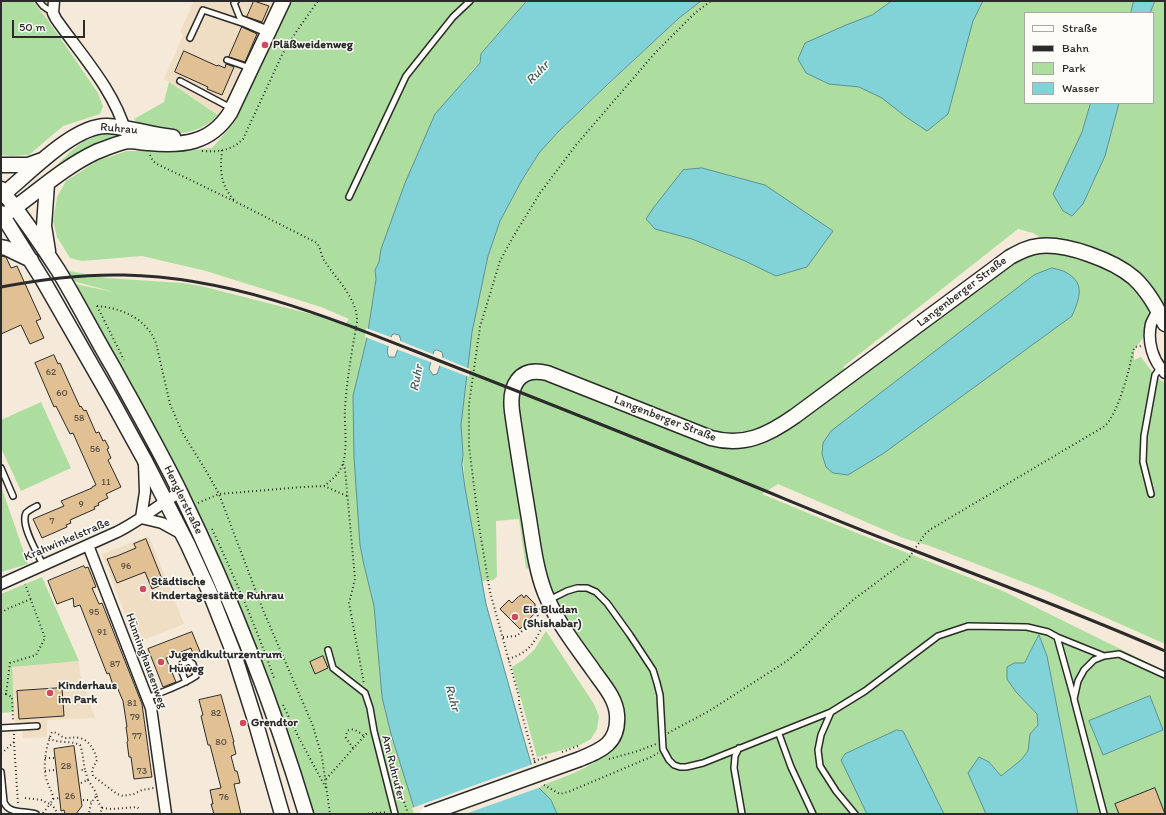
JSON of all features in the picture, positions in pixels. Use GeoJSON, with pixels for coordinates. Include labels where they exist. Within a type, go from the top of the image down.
{"type":"FeatureCollection","features":[{"type":"Feature","properties":{"kind":"main road","name":"Ruhrau"},"geometry":{"type":"LineString","coordinates":[[2,215],[47,184],[62,171],[95,153],[128,141],[178,145],[198,140],[217,128],[226,120],[283,1]]}},
{"type":"Feature","properties":{"kind":"main road","name":"Ruhrau"},"geometry":{"type":"LineString","coordinates":[[2,193],[70,140],[84,131],[96,127],[124,128],[168,136],[192,138],[204,137]]}},
{"type":"Feature","properties":{"kind":"main road","name":"Ruhrau"},"geometry":{"type":"LineString","coordinates":[[1,164],[28,165],[44,160]]}},
{"type":"Feature","properties":{"kind":"main road"},"geometry":{"type":"LineString","coordinates":[[47,184],[44,226],[48,256]]}},
{"type":"Feature","properties":{"kind":"main road","name":"Henglerstraße"},"geometry":{"type":"LineString","coordinates":[[2,193],[15,207],[48,256],[83,314],[180,492],[224,586],[246,639],[308,813]]}},
{"type":"Feature","properties":{"kind":"main road","name":"Henglerstraße"},"geometry":{"type":"LineString","coordinates":[[2,215],[31,260],[144,459],[210,593],[234,654],[282,814]]}},
{"type":"Feature","properties":{"kind":"main road","name":"Langenberger Straße"},"geometry":{"type":"LineString","coordinates":[[427,814],[580,755],[600,751],[609,743],[616,730],[617,712],[610,696],[550,605],[541,578],[534,547],[512,411],[511,399],[513,388],[518,380],[524,375],[534,372],[547,373],[711,438],[726,442],[737,442],[755,438],[784,424],[1000,263],[1018,252],[1038,246],[1055,246],[1078,252],[1110,263],[1121,269],[1145,290],[1165,324]]}},
{"type":"Feature","properties":{"kind":"main road"},"geometry":{"type":"LineString","coordinates":[[1,247],[31,260]]}},
{"type":"Feature","properties":{"kind":"street"},"geometry":{"type":"LineString","coordinates":[[54,1],[54,13],[56,19],[109,93],[128,141]]}},
{"type":"Feature","properties":{"kind":"street"},"geometry":{"type":"LineString","coordinates":[[1158,310],[1151,325],[1150,344],[1153,357],[1162,371]]}},
{"type":"Feature","properties":{"kind":"street"},"geometry":{"type":"LineString","coordinates":[[144,459],[145,492],[141,518],[162,523],[182,534]]}},
{"type":"Feature","properties":{"kind":"street","name":"Krahwinkelstraße"},"geometry":{"type":"LineString","coordinates":[[1,584],[117,532],[180,492]]}},
{"type":"Feature","properties":{"kind":"street","name":"Hünninghausenweg"},"geometry":{"type":"LineString","coordinates":[[88,545],[151,708],[166,814]]}},
{"type":"Feature","properties":{"kind":"lane"},"geometry":{"type":"LineString","coordinates":[[39,1],[42,6],[54,13]]}},
{"type":"Feature","properties":{"kind":"lane"},"geometry":{"type":"LineString","coordinates":[[236,1],[234,3],[240,18],[268,32]]}},
{"type":"Feature","properties":{"kind":"lane"},"geometry":{"type":"LineString","coordinates":[[349,197],[406,76],[453,17],[470,1]]}},
{"type":"Feature","properties":{"kind":"lane"},"geometry":{"type":"LineString","coordinates":[[190,38],[203,10],[268,32]]}},
{"type":"Feature","properties":{"kind":"lane"},"geometry":{"type":"LineString","coordinates":[[227,60],[251,68]]}},
{"type":"Feature","properties":{"kind":"lane"},"geometry":{"type":"LineString","coordinates":[[180,81],[232,108]]}},
{"type":"Feature","properties":{"kind":"lane"},"geometry":{"type":"LineString","coordinates":[[1152,494],[1143,462],[1144,436],[1155,375],[1162,371]]}},
{"type":"Feature","properties":{"kind":"lane"},"geometry":{"type":"LineString","coordinates":[[1,468],[13,496]]}},
{"type":"Feature","properties":{"kind":"lane"},"geometry":{"type":"LineString","coordinates":[[37,506],[30,509],[26,514],[25,521],[27,531],[43,565]]}},
{"type":"Feature","properties":{"kind":"lane"},"geometry":{"type":"LineString","coordinates":[[550,605],[567,590],[577,588],[587,588],[596,592],[607,603],[634,640],[653,670],[660,695],[663,750],[674,765],[680,767],[703,763],[831,712],[938,636],[968,626],[1027,627],[1048,632],[1104,656]]}},
{"type":"Feature","properties":{"kind":"lane"},"geometry":{"type":"LineString","coordinates":[[1057,637],[1104,814]]}},
{"type":"Feature","properties":{"kind":"lane"},"geometry":{"type":"LineString","coordinates":[[328,650],[332,668],[365,693]]}},
{"type":"Feature","properties":{"kind":"lane"},"geometry":{"type":"LineString","coordinates":[[1074,699],[1078,681],[1084,670],[1094,660],[1104,656],[1119,654],[1165,675]]}},
{"type":"Feature","properties":{"kind":"lane"},"geometry":{"type":"LineString","coordinates":[[147,698],[186,682]]}},
{"type":"Feature","properties":{"kind":"lane","name":"Am Ruhrufer"},"geometry":{"type":"LineString","coordinates":[[365,693],[370,708],[373,729],[395,813]]}},
{"type":"Feature","properties":{"kind":"lane"},"geometry":{"type":"LineString","coordinates":[[831,712],[821,735],[818,750],[820,766],[836,791],[855,814]]}},
{"type":"Feature","properties":{"kind":"lane"},"geometry":{"type":"LineString","coordinates":[[1,728],[36,726]]}},
{"type":"Feature","properties":{"kind":"lane"},"geometry":{"type":"LineString","coordinates":[[779,734],[813,814]]}},
{"type":"Feature","properties":{"kind":"lane"},"geometry":{"type":"LineString","coordinates":[[739,748],[735,756],[734,768],[742,814]]}},
{"type":"Feature","properties":{"kind":"lane"},"geometry":{"type":"LineString","coordinates":[[1,772],[4,802],[6,807],[9,810],[36,814]]}},
{"type":"Feature","properties":{"kind":"path"},"geometry":{"type":"LineString","coordinates":[[234,201],[225,189],[223,182],[221,162],[222,150],[234,147],[243,139],[282,55],[318,1]]}},
{"type":"Feature","properties":{"kind":"path"},"geometry":{"type":"LineString","coordinates":[[535,763],[518,703],[519,697],[490,592],[479,526],[469,446],[469,404],[480,327],[500,261],[540,193],[576,145],[655,53],[695,13],[711,1]]}},
{"type":"Feature","properties":{"kind":"path"},"geometry":{"type":"LineString","coordinates":[[149,150],[153,160],[157,164],[317,243],[320,247],[323,259],[355,308],[357,322],[347,389],[345,454],[343,464],[335,476],[324,486]]}},
{"type":"Feature","properties":{"kind":"path"},"geometry":{"type":"LineString","coordinates":[[125,362],[112,333],[97,306],[124,312],[148,327],[153,335],[170,404],[182,432],[219,494],[263,610],[312,726],[322,757],[330,814]]}},
{"type":"Feature","properties":{"kind":"path"},"geometry":{"type":"LineString","coordinates":[[604,760],[656,744],[662,737],[709,711],[787,661],[803,648],[853,600],[908,559],[925,534],[1105,426],[1112,415],[1124,384],[1135,347],[1150,344]]}},
{"type":"Feature","properties":{"kind":"path"},"geometry":{"type":"LineString","coordinates":[[343,464],[345,469],[355,579],[349,603],[365,693]]}},
{"type":"Feature","properties":{"kind":"path"},"geometry":{"type":"LineString","coordinates":[[219,494],[226,495],[283,488],[324,486],[347,496]]}},
{"type":"Feature","properties":{"kind":"path"},"geometry":{"type":"LineString","coordinates":[[1,694],[6,694],[10,663],[36,655],[45,638],[22,574]]}},
{"type":"Feature","properties":{"kind":"path"},"geometry":{"type":"LineString","coordinates":[[1,613],[31,599]]}},
{"type":"Feature","properties":{"kind":"path"},"geometry":{"type":"LineString","coordinates":[[508,659],[526,652],[533,645],[550,605]]}},
{"type":"Feature","properties":{"kind":"path"},"geometry":{"type":"LineString","coordinates":[[503,638],[517,636],[531,622],[534,622]]}},
{"type":"Feature","properties":{"kind":"path"},"geometry":{"type":"LineString","coordinates":[[283,705],[310,760],[327,790]]}},
{"type":"Feature","properties":{"kind":"path"},"geometry":{"type":"LineString","coordinates":[[326,779],[364,736],[373,729],[384,736],[408,813],[381,812],[364,814]]}},
{"type":"Feature","properties":{"kind":"path"},"geometry":{"type":"LineString","coordinates":[[353,748],[346,738],[347,732],[349,730],[356,730],[364,736]]}},
{"type":"Feature","properties":{"kind":"path"},"geometry":{"type":"LineString","coordinates":[[42,814],[53,799],[53,792],[47,781],[44,761],[49,738],[52,732],[57,732],[64,738],[80,738],[86,742],[93,749],[97,760],[92,770],[92,776],[117,794],[123,796],[134,794],[142,790],[162,787]]}},
{"type":"Feature","properties":{"kind":"path"},"geometry":{"type":"LineString","coordinates":[[49,738],[54,741],[80,744],[88,780],[95,791],[98,802],[102,808],[137,807],[139,809]]}},
{"type":"Feature","properties":{"kind":"path"},"geometry":{"type":"LineString","coordinates":[[14,742],[18,811]]}},
{"type":"Feature","properties":{"kind":"path"},"geometry":{"type":"LineString","coordinates":[[566,750],[580,755]]}},
{"type":"Feature","properties":{"kind":"path"},"geometry":{"type":"LineString","coordinates":[[544,785],[560,794],[568,792],[651,758],[663,750]]}},
{"type":"Feature","properties":{"kind":"path"},"geometry":{"type":"LineString","coordinates":[[45,758],[54,758]]}},
{"type":"Feature","properties":{"kind":"path"},"geometry":{"type":"LineString","coordinates":[[45,772],[55,770]]}},
{"type":"Feature","properties":{"kind":"path"},"geometry":{"type":"LineString","coordinates":[[79,770],[85,770]]}},
{"type":"Feature","properties":{"kind":"path"},"geometry":{"type":"LineString","coordinates":[[81,782],[88,780]]}},
{"type":"Feature","properties":{"kind":"path"},"geometry":{"type":"LineString","coordinates":[[89,814],[91,802],[97,796]]}},
{"type":"Feature","properties":{"kind":"path"},"geometry":{"type":"LineString","coordinates":[[25,798],[41,800],[50,804],[58,814]]}},
{"type":"Feature","properties":{"kind":"path"},"geometry":{"type":"LineString","coordinates":[[53,799],[59,798]]}},
{"type":"Feature","properties":{"kind":"path"},"geometry":{"type":"LineString","coordinates":[[83,800],[88,800],[91,802]]}},
{"type":"Feature","properties":{"kind":"path"},"geometry":{"type":"LineString","coordinates":[[100,814],[102,808]]}},
{"type":"Feature","properties":{"kind":"shaded area"},"geometry":{"type":"Polygon","coordinates":[[[33,1],[53,1],[49,24],[33,1]]]}},
{"type":"Feature","properties":{"kind":"shaded area"},"geometry":{"type":"Polygon","coordinates":[[[194,1],[292,1],[274,34],[233,124],[164,79],[183,35],[180,32],[194,1]]]}},
{"type":"Feature","properties":{"kind":"shaded area","name":"Städtische Kindertagesstätte Ruhrau"},"geometry":{"type":"Polygon","coordinates":[[[149,536],[184,624],[136,643],[102,554],[149,536]]]}},
{"type":"Feature","properties":{"kind":"shaded area","name":"Kinderhaus im Park"},"geometry":{"type":"Polygon","coordinates":[[[79,661],[80,675],[95,718],[47,720],[47,737],[23,738],[22,724],[15,724],[11,667],[79,661]]]}},
{"type":"Feature","properties":{"kind":"green space"},"geometry":{"type":"Polygon","coordinates":[[[1,1],[33,1],[98,93],[103,106],[100,114],[63,126],[29,155],[1,155],[1,1]]]}},
{"type":"Feature","properties":{"kind":"green space"},"geometry":{"type":"Polygon","coordinates":[[[292,1],[527,1],[481,54],[480,62],[464,80],[420,148],[381,249],[379,262],[375,270],[376,279],[367,338],[353,396],[364,565],[374,606],[382,697],[391,734],[416,813],[414,814],[318,814],[306,809],[245,639],[70,283],[114,292],[69,280],[64,270],[107,278],[182,283],[201,286],[346,323],[349,319],[321,307],[206,271],[142,256],[82,261],[70,258],[57,237],[53,221],[57,197],[66,181],[97,161],[127,151],[181,151],[212,148],[233,124],[274,34],[292,1]]]}},
{"type":"Feature","properties":{"kind":"green space"},"geometry":{"type":"Polygon","coordinates":[[[701,1],[1135,1],[1131,12],[1024,12],[1024,104],[1091,104],[1082,132],[1083,204],[1105,156],[1119,104],[1154,104],[1154,12],[1150,12],[1155,1],[1165,1],[1165,319],[1135,276],[1047,242],[1033,233],[1018,229],[843,367],[854,380],[1004,263],[1038,250],[1078,255],[1104,265],[1139,291],[1149,308],[1146,334],[1134,350],[1134,360],[1141,357],[1156,377],[1165,383],[1165,644],[1046,591],[930,546],[903,538],[778,484],[762,494],[1003,591],[1165,671],[1165,814],[1078,814],[1047,656],[1039,635],[1024,663],[1014,663],[1028,704],[1037,714],[1038,725],[1030,734],[1028,751],[1021,760],[1001,776],[989,762],[980,799],[986,814],[557,814],[551,800],[538,787],[583,769],[605,755],[613,748],[619,739],[624,721],[558,612],[542,569],[518,483],[530,569],[526,568],[519,519],[496,521],[497,576],[494,580],[482,581],[465,488],[461,425],[472,332],[488,256],[500,221],[522,180],[539,153],[558,132],[679,18],[701,1]]]}},
{"type":"Feature","properties":{"kind":"green space"},"geometry":{"type":"Polygon","coordinates":[[[169,82],[218,115],[209,123],[193,131],[182,133],[166,131],[137,123],[134,119],[164,102],[169,82]]]}},
{"type":"Feature","properties":{"kind":"green space"},"geometry":{"type":"Polygon","coordinates":[[[104,133],[116,133],[117,136],[43,179],[72,150],[84,141],[104,133]]]}},
{"type":"Feature","properties":{"kind":"green space"},"geometry":{"type":"Polygon","coordinates":[[[41,402],[71,468],[21,491],[1,448],[1,420],[41,402]]]}},
{"type":"Feature","properties":{"kind":"green space"},"geometry":{"type":"Polygon","coordinates":[[[1,486],[28,564],[1,572],[1,486]]]}},
{"type":"Feature","properties":{"kind":"green space"},"geometry":{"type":"Polygon","coordinates":[[[42,577],[79,661],[12,667],[14,712],[1,713],[1,594],[42,577]]]}},
{"type":"Feature","properties":{"kind":"green space"},"geometry":{"type":"Polygon","coordinates":[[[546,631],[594,704],[599,716],[597,729],[591,739],[580,745],[537,757],[512,667],[534,650],[546,631]]]}},
{"type":"Feature","properties":{"kind":"water","name":"Ruhr"},"geometry":{"type":"Polygon","coordinates":[[[527,1],[701,1],[679,18],[607,85],[558,132],[539,153],[522,180],[500,221],[488,256],[472,332],[461,425],[463,454],[462,465],[465,488],[486,604],[521,729],[538,787],[551,800],[557,814],[416,814],[391,734],[382,697],[374,606],[360,545],[354,457],[353,396],[367,338],[376,279],[375,270],[405,183],[435,114],[480,63],[481,54],[527,1]],[[392,335],[388,346],[389,357],[395,357],[401,340],[399,335],[392,335]],[[437,350],[434,351],[429,369],[433,375],[437,374],[443,357],[442,352],[437,350]]]}},
{"type":"Feature","properties":{"kind":"water"},"geometry":{"type":"Polygon","coordinates":[[[892,1],[983,1],[973,21],[948,114],[927,131],[882,98],[859,87],[829,84],[806,73],[798,59],[805,43],[872,15],[892,1]]]}},
{"type":"Feature","properties":{"kind":"water"},"geometry":{"type":"Polygon","coordinates":[[[1134,1],[1155,1],[1150,12],[1131,12],[1134,1]]]}},
{"type":"Feature","properties":{"kind":"water"},"geometry":{"type":"Polygon","coordinates":[[[1091,104],[1119,104],[1105,156],[1083,204],[1072,216],[1063,211],[1053,194],[1082,132],[1091,104]]]}},
{"type":"Feature","properties":{"kind":"water"},"geometry":{"type":"Polygon","coordinates":[[[702,168],[765,185],[833,231],[807,267],[776,276],[745,261],[692,239],[655,229],[646,219],[654,207],[683,170],[702,168]]]}},
{"type":"Feature","properties":{"kind":"water"},"geometry":{"type":"Polygon","coordinates":[[[1052,268],[1065,272],[1073,277],[1077,282],[1079,287],[1079,298],[1072,316],[884,453],[848,475],[833,473],[826,467],[822,454],[823,443],[831,431],[1034,275],[1052,268]]]}},
{"type":"Feature","properties":{"kind":"water"},"geometry":{"type":"Polygon","coordinates":[[[1039,635],[1047,656],[1078,814],[986,814],[968,773],[979,757],[989,762],[1001,776],[1021,760],[1028,751],[1030,734],[1038,725],[1037,714],[1016,692],[1007,679],[1007,667],[1014,663],[1024,663],[1039,635]]]}},
{"type":"Feature","properties":{"kind":"water"},"geometry":{"type":"Polygon","coordinates":[[[1150,696],[1163,730],[1103,755],[1089,721],[1150,696]]]}},
{"type":"Feature","properties":{"kind":"water"},"geometry":{"type":"Polygon","coordinates":[[[897,730],[903,731],[944,814],[867,814],[841,760],[845,754],[897,730]]]}},
{"type":"Feature","properties":{"kind":"pier"},"geometry":{"type":"Polygon","coordinates":[[[366,328],[393,338],[391,347],[365,337],[366,328]]]}},
{"type":"Feature","properties":{"kind":"pier"},"geometry":{"type":"Polygon","coordinates":[[[398,340],[435,355],[433,363],[396,349],[398,340]]]}},
{"type":"Feature","properties":{"kind":"pier"},"geometry":{"type":"Polygon","coordinates":[[[441,357],[470,369],[469,377],[438,365],[441,357]]]}},
{"type":"Feature","properties":{"kind":"pier"},"geometry":{"type":"Polygon","coordinates":[[[533,764],[541,787],[465,814],[414,814],[412,808],[533,764]]]}},
{"type":"Feature","properties":{"kind":"building"},"geometry":{"type":"Polygon","coordinates":[[[254,1],[269,6],[262,22],[247,17],[254,1]]]}},
{"type":"Feature","properties":{"kind":"building"},"geometry":{"type":"Polygon","coordinates":[[[242,27],[257,34],[245,62],[229,57],[242,27]]]}},
{"type":"Feature","properties":{"kind":"building"},"geometry":{"type":"Polygon","coordinates":[[[184,51],[217,66],[218,65],[225,68],[226,64],[234,67],[222,95],[207,89],[208,87],[175,72],[184,51]]]}},
{"type":"Feature","properties":{"kind":"building"},"geometry":{"type":"Polygon","coordinates":[[[1,256],[6,257],[11,268],[17,266],[41,319],[36,321],[44,338],[30,344],[21,325],[1,334],[1,256]]]}},
{"type":"Feature","properties":{"kind":"building"},"geometry":{"type":"Polygon","coordinates":[[[54,355],[58,364],[60,363],[80,407],[81,406],[84,411],[86,410],[96,433],[99,432],[103,441],[105,440],[109,448],[107,449],[111,458],[108,460],[121,487],[106,494],[108,498],[98,503],[99,505],[94,507],[95,509],[70,520],[71,523],[66,525],[67,527],[42,538],[33,519],[64,506],[61,501],[96,485],[73,433],[70,434],[56,406],[54,407],[35,363],[54,355]]]}},
{"type":"Feature","properties":{"kind":"building"},"geometry":{"type":"Polygon","coordinates":[[[146,539],[164,584],[152,589],[145,572],[117,583],[107,559],[136,548],[134,544],[146,539]]]}},
{"type":"Feature","properties":{"kind":"building"},"geometry":{"type":"Polygon","coordinates":[[[84,566],[85,568],[88,567],[96,587],[92,588],[99,604],[102,603],[142,704],[152,777],[134,779],[131,757],[129,757],[127,727],[123,701],[117,687],[114,688],[109,673],[107,674],[80,605],[74,607],[73,598],[57,604],[48,581],[84,566]]]}},
{"type":"Feature","properties":{"kind":"building"},"geometry":{"type":"Polygon","coordinates":[[[522,595],[524,598],[526,595],[535,604],[535,613],[520,629],[500,609],[509,600],[512,603],[522,595]]]}},
{"type":"Feature","properties":{"kind":"building"},"geometry":{"type":"Polygon","coordinates":[[[192,632],[201,654],[194,657],[191,648],[166,658],[176,682],[163,687],[148,649],[192,632]]]}},
{"type":"Feature","properties":{"kind":"building"},"geometry":{"type":"Polygon","coordinates":[[[323,656],[328,668],[315,674],[310,662],[323,656]]]}},
{"type":"Feature","properties":{"kind":"building"},"geometry":{"type":"Polygon","coordinates":[[[62,688],[64,716],[19,719],[17,691],[62,688]]]}},
{"type":"Feature","properties":{"kind":"building"},"geometry":{"type":"Polygon","coordinates":[[[221,695],[234,742],[236,754],[231,756],[240,783],[234,784],[241,814],[214,814],[211,804],[213,804],[210,790],[221,788],[210,745],[208,745],[199,700],[221,695]]]}},
{"type":"Feature","properties":{"kind":"building"},"geometry":{"type":"Polygon","coordinates":[[[74,746],[82,806],[76,814],[65,814],[64,810],[61,811],[54,749],[74,746]]]}},
{"type":"Feature","properties":{"kind":"building"},"geometry":{"type":"Polygon","coordinates":[[[1155,788],[1165,814],[1119,814],[1115,804],[1155,788]]]}},
{"type":"Feature","properties":{"kind":"railway"},"geometry":{"type":"LineString","coordinates":[[1,287],[47,279],[93,275],[124,275],[168,278],[212,285],[255,295],[297,308],[339,322],[535,398],[1165,651]]}},
{"type":"Feature","properties":{"kind":"place","name":"Pläßweidenweg"},"geometry":{"type":"Point","coordinates":[265,45]}},
{"type":"Feature","properties":{"kind":"place","name":"Städtische Kindertagesstätte Ruhrau"},"geometry":{"type":"Point","coordinates":[143,589]}},
{"type":"Feature","properties":{"kind":"place","name":"Eis Bludan (Shishabar)"},"geometry":{"type":"Point","coordinates":[515,617]}},
{"type":"Feature","properties":{"kind":"place","name":"Jugendkulturzentrum Hüweg"},"geometry":{"type":"Point","coordinates":[161,662]}},
{"type":"Feature","properties":{"kind":"place","name":"Kinderhaus im Park"},"geometry":{"type":"Point","coordinates":[50,693]}},
{"type":"Feature","properties":{"kind":"place","name":"Grendtor"},"geometry":{"type":"Point","coordinates":[243,723]}}]}
